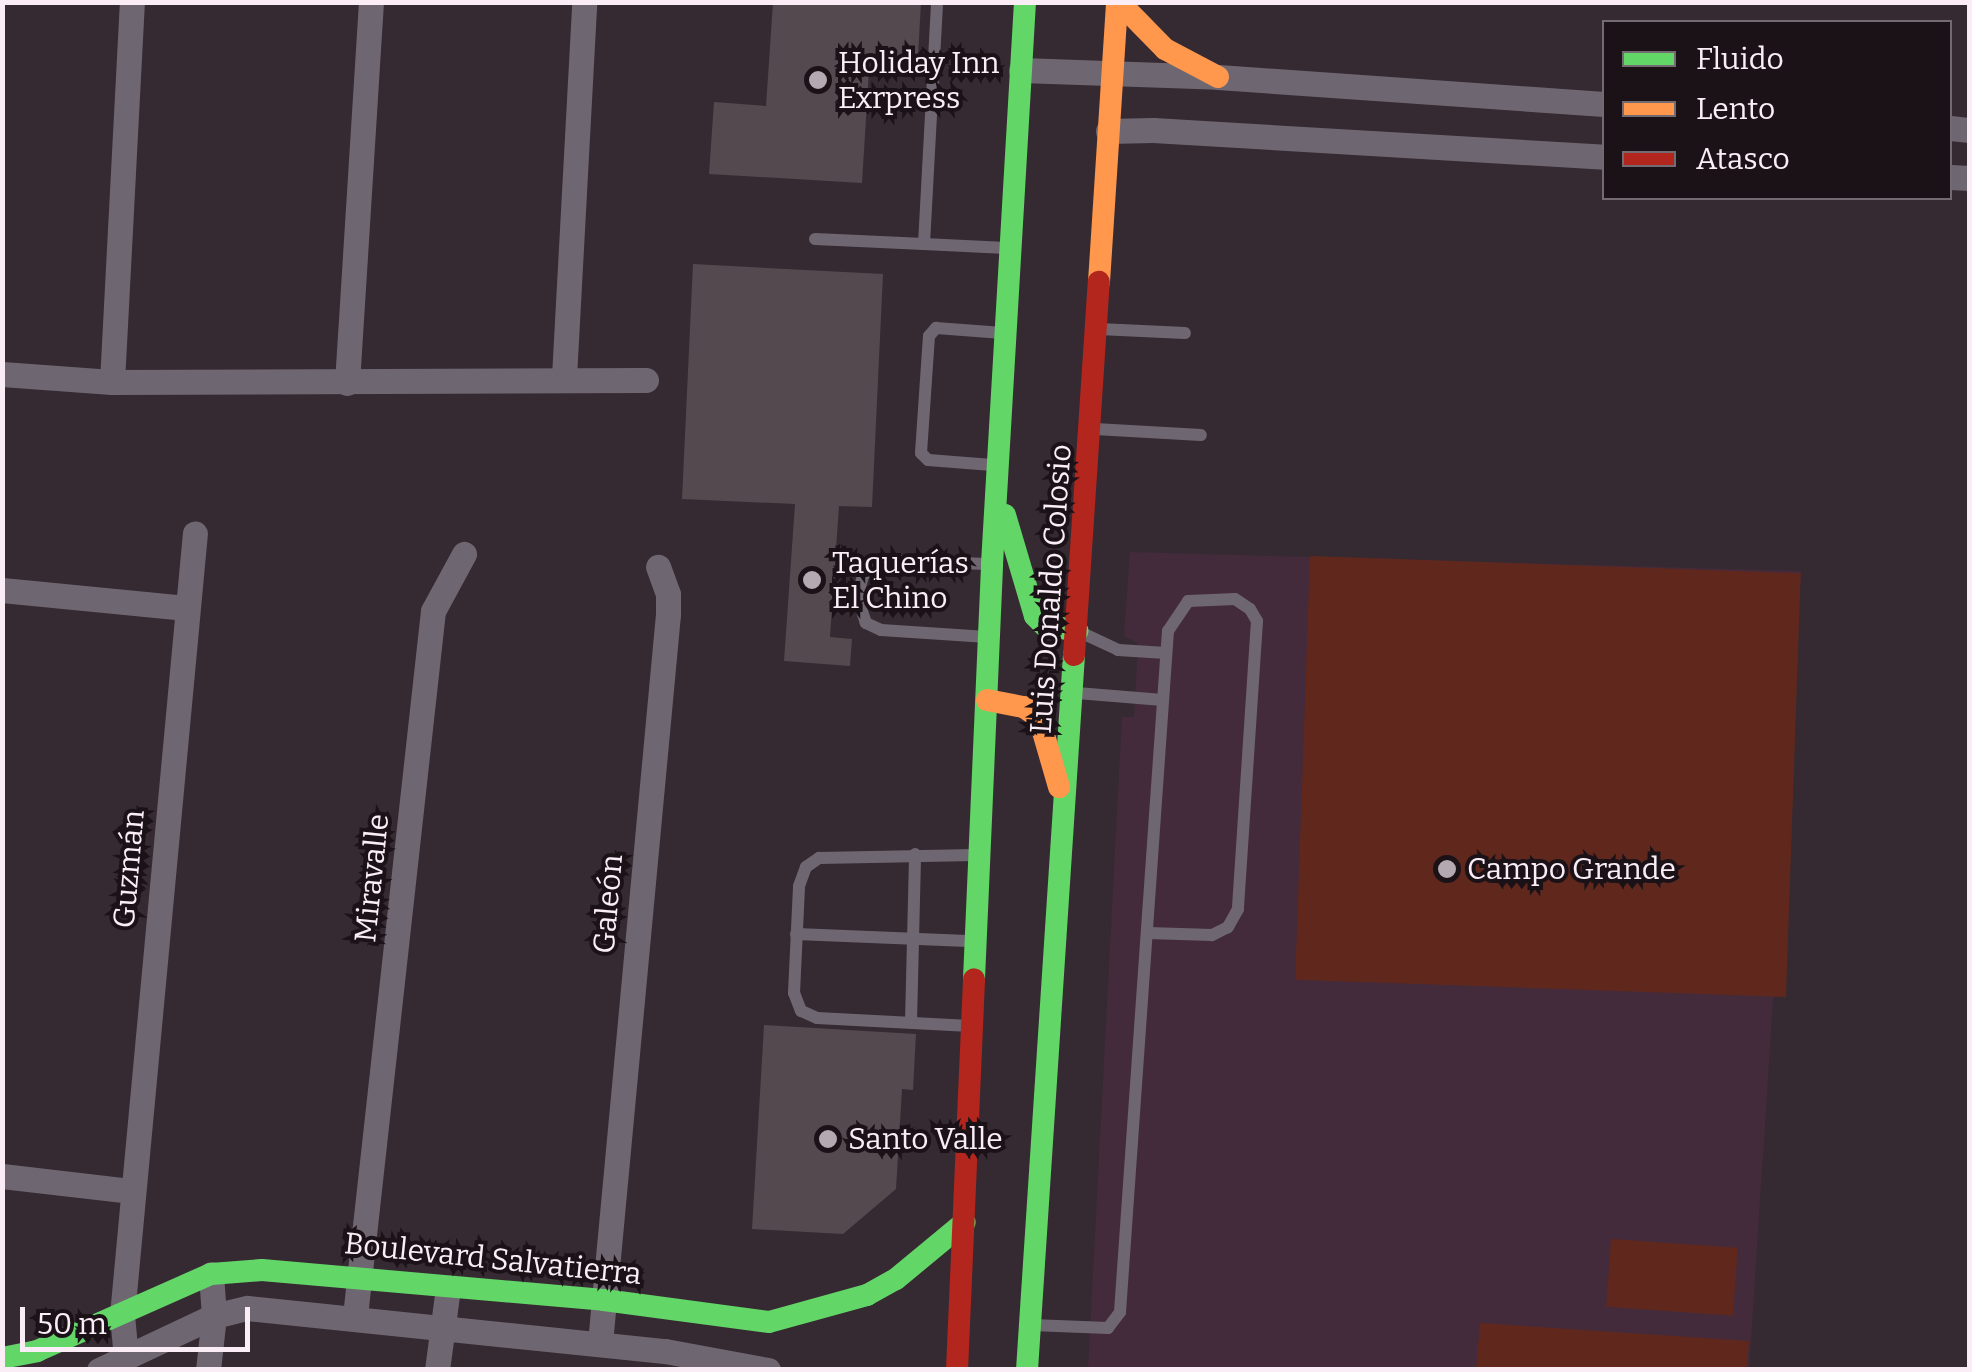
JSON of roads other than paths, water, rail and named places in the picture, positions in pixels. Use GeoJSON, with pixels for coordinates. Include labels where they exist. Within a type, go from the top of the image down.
{"type":"FeatureCollection","features":[{"type":"Feature","properties":{"kind":"main road","name":"Luis Donaldo Colosio"},"geometry":{"type":"LineString","coordinates":[[957,1370],[992,564],[1025,2]]}},
{"type":"Feature","properties":{"kind":"main road","name":"Luis Donaldo Colosio"},"geometry":{"type":"LineString","coordinates":[[1027,1370],[1118,2]]}},
{"type":"Feature","properties":{"kind":"main road"},"geometry":{"type":"LineString","coordinates":[[1118,2],[1164,49],[1218,77]]}},
{"type":"Feature","properties":{"kind":"main road"},"geometry":{"type":"LineString","coordinates":[[996,506],[1010,527],[1035,616],[1044,625],[1077,631]]}},
{"type":"Feature","properties":{"kind":"main road"},"geometry":{"type":"LineString","coordinates":[[987,700],[1024,707],[1038,718],[1066,813]]}},
{"type":"Feature","properties":{"kind":"main road","name":"Boulevard Salvatierra"},"geometry":{"type":"LineString","coordinates":[[2,1358],[37,1352],[212,1274],[262,1270],[604,1300],[769,1322],[867,1295],[896,1279],[965,1222]]}},
{"type":"Feature","properties":{"kind":"street"},"geometry":{"type":"LineString","coordinates":[[112,382],[132,2]]}},
{"type":"Feature","properties":{"kind":"street"},"geometry":{"type":"LineString","coordinates":[[346,383],[371,2]]}},
{"type":"Feature","properties":{"kind":"street"},"geometry":{"type":"LineString","coordinates":[[564,377],[584,2]]}},
{"type":"Feature","properties":{"kind":"street"},"geometry":{"type":"LineString","coordinates":[[1021,70],[1218,77],[1602,104]]}},
{"type":"Feature","properties":{"kind":"street"},"geometry":{"type":"LineString","coordinates":[[1108,131],[1153,130],[1602,158]]}},
{"type":"Feature","properties":{"kind":"street"},"geometry":{"type":"LineString","coordinates":[[2,374],[112,382],[346,383],[564,377],[646,380]]}},
{"type":"Feature","properties":{"kind":"street","name":"Guzmán"},"geometry":{"type":"LineString","coordinates":[[126,1358],[122,1315],[132,1190],[196,533]]}},
{"type":"Feature","properties":{"kind":"street","name":"Miravalle"},"geometry":{"type":"LineString","coordinates":[[355,1316],[370,1215],[434,611],[464,554]]}},
{"type":"Feature","properties":{"kind":"street","name":"Galeón"},"geometry":{"type":"LineString","coordinates":[[600,1343],[668,614],[668,594],[658,568]]}},
{"type":"Feature","properties":{"kind":"street"},"geometry":{"type":"LineString","coordinates":[[2,590],[186,608]]}},
{"type":"Feature","properties":{"kind":"street"},"geometry":{"type":"LineString","coordinates":[[2,1176],[132,1190]]}},
{"type":"Feature","properties":{"kind":"street"},"geometry":{"type":"LineString","coordinates":[[208,1370],[214,1316],[212,1274]]}},
{"type":"Feature","properties":{"kind":"street"},"geometry":{"type":"LineString","coordinates":[[438,1370],[448,1288]]}},
{"type":"Feature","properties":{"kind":"street"},"geometry":{"type":"LineString","coordinates":[[99,1370],[214,1316],[247,1308],[600,1343],[664,1360],[767,1368],[769,1322]]}},
{"type":"Feature","properties":{"kind":"street"},"geometry":{"type":"LineString","coordinates":[[664,1360],[669,1311]]}},
{"type":"Feature","properties":{"kind":"lane"},"geometry":{"type":"LineString","coordinates":[[924,244],[937,2]]}},
{"type":"Feature","properties":{"kind":"lane"},"geometry":{"type":"LineString","coordinates":[[815,238],[1011,248]]}},
{"type":"Feature","properties":{"kind":"lane"},"geometry":{"type":"LineString","coordinates":[[998,466],[928,460],[921,453],[928,336],[936,328],[1006,334]]}},
{"type":"Feature","properties":{"kind":"lane"},"geometry":{"type":"LineString","coordinates":[[1097,329],[1185,334]]}},
{"type":"Feature","properties":{"kind":"lane"},"geometry":{"type":"LineString","coordinates":[[1092,429],[1201,435]]}},
{"type":"Feature","properties":{"kind":"lane"},"geometry":{"type":"LineString","coordinates":[[990,637],[882,630],[866,623],[857,597],[862,576],[871,566],[888,561],[992,564]]}},
{"type":"Feature","properties":{"kind":"lane"},"geometry":{"type":"LineString","coordinates":[[1030,1324],[1108,1328],[1120,1312],[1168,630],[1188,601],[1235,599],[1250,608],[1257,621],[1238,909],[1228,927],[1212,935],[1148,932]]}},
{"type":"Feature","properties":{"kind":"lane"},"geometry":{"type":"LineString","coordinates":[[1077,631],[1118,650],[1166,653]]}},
{"type":"Feature","properties":{"kind":"lane"},"geometry":{"type":"LineString","coordinates":[[1074,693],[1162,700]]}},
{"type":"Feature","properties":{"kind":"lane"},"geometry":{"type":"LineString","coordinates":[[911,1022],[916,854]]}},
{"type":"Feature","properties":{"kind":"lane"},"geometry":{"type":"LineString","coordinates":[[972,1026],[816,1018],[801,1011],[794,993],[796,934],[799,886],[806,868],[818,858],[978,856]]}},
{"type":"Feature","properties":{"kind":"lane"},"geometry":{"type":"LineString","coordinates":[[796,934],[975,941]]}},
{"type":"Feature","properties":{"kind":"place","name":"Holiday Inn Exrpress"},"geometry":{"type":"Point","coordinates":[818,80]}},
{"type":"Feature","properties":{"kind":"place","name":"Taquerías El Chino"},"geometry":{"type":"Point","coordinates":[812,580]}},
{"type":"Feature","properties":{"kind":"place","name":"Campo Grande"},"geometry":{"type":"Point","coordinates":[1447,869]}},
{"type":"Feature","properties":{"kind":"place","name":"Santo Valle"},"geometry":{"type":"Point","coordinates":[828,1139]}}]}
